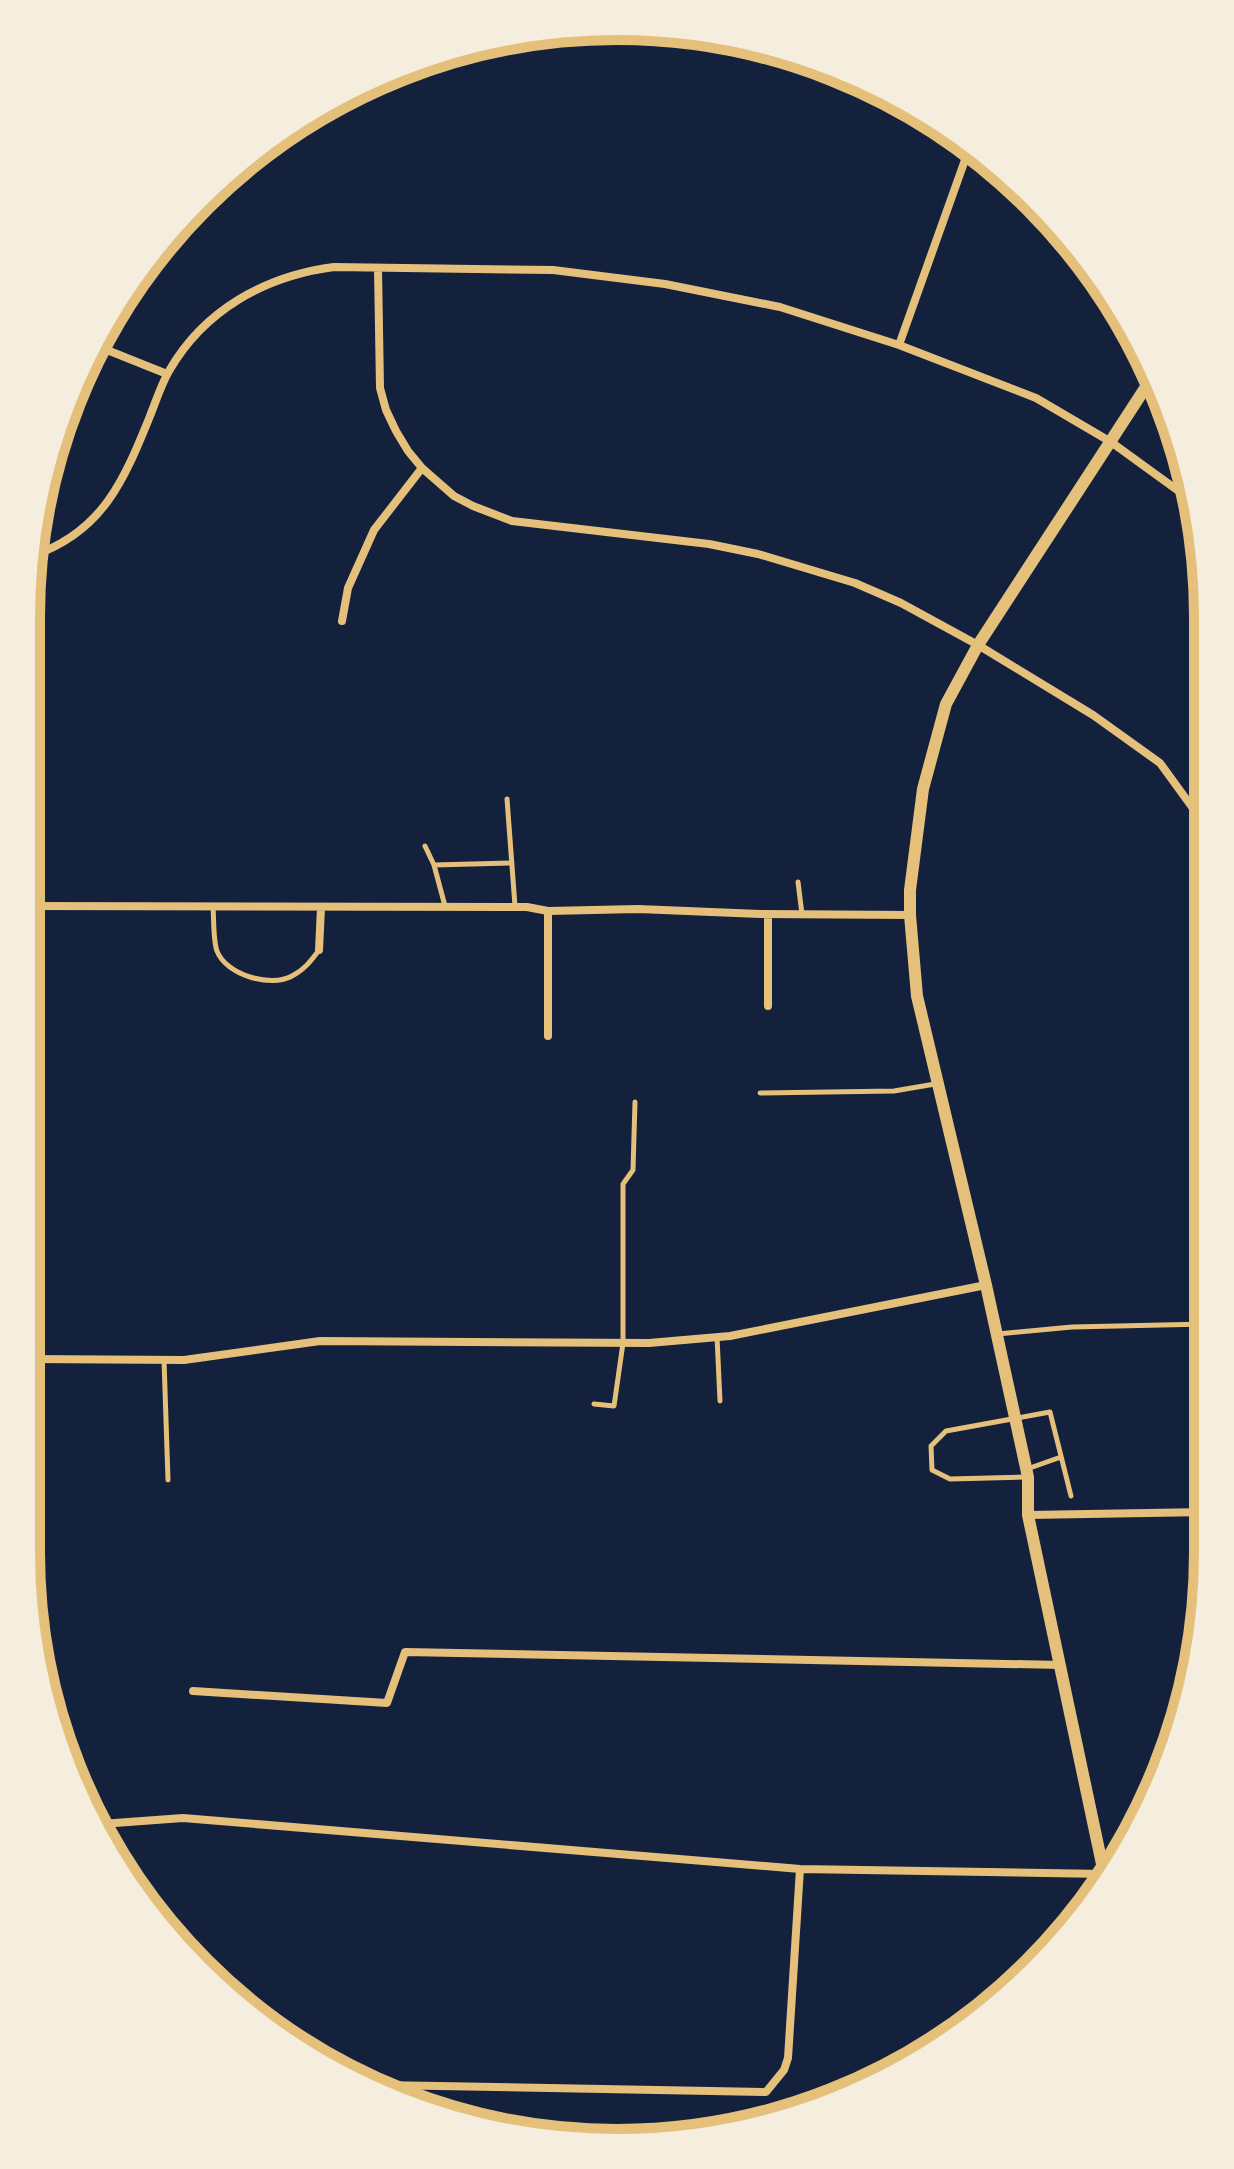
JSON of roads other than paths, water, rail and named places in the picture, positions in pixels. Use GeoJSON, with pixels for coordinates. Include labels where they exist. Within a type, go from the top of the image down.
{"type":"FeatureCollection","features":[{"type":"Feature","properties":{"kind":"street"},"geometry":{"type":"LineString","coordinates":[[899,345],[966,157]]}},
{"type":"Feature","properties":{"kind":"street"},"geometry":{"type":"LineString","coordinates":[[44,551],[74,535],[94,518],[111,497],[129,467],[167,374],[194,336],[230,304],[270,282],[334,267],[553,270],[665,284],[780,307],[899,345],[1036,398],[1111,442],[1180,492]]}},
{"type":"Feature","properties":{"kind":"street"},"geometry":{"type":"LineString","coordinates":[[378,269],[380,388],[386,410],[396,431],[422,468],[454,496],[492,515],[512,521],[709,544],[758,554],[855,583],[901,603],[978,645],[1093,715],[1160,763],[1194,809]]}},
{"type":"Feature","properties":{"kind":"street"},"geometry":{"type":"LineString","coordinates":[[106,350],[167,374]]}},
{"type":"Feature","properties":{"kind":"street"},"geometry":{"type":"LineString","coordinates":[[1102,1864],[1028,1515],[1027,1473],[917,996],[910,890],[923,789],[946,704],[978,645],[1146,387]]}},
{"type":"Feature","properties":{"kind":"street"},"geometry":{"type":"LineString","coordinates":[[342,621],[348,588],[374,530],[422,468]]}},
{"type":"Feature","properties":{"kind":"street"},"geometry":{"type":"LineString","coordinates":[[40,906],[515,907],[548,911],[638,909],[910,915]]}},
{"type":"Feature","properties":{"kind":"street"},"geometry":{"type":"LineString","coordinates":[[319,950],[321,908]]}},
{"type":"Feature","properties":{"kind":"street"},"geometry":{"type":"LineString","coordinates":[[548,911],[548,1036]]}},
{"type":"Feature","properties":{"kind":"street"},"geometry":{"type":"LineString","coordinates":[[768,914],[768,1006]]}},
{"type":"Feature","properties":{"kind":"street"},"geometry":{"type":"LineString","coordinates":[[40,1359],[184,1360],[320,1341],[649,1343],[717,1337],[986,1285]]}},
{"type":"Feature","properties":{"kind":"street"},"geometry":{"type":"LineString","coordinates":[[1028,1515],[1194,1512]]}},
{"type":"Feature","properties":{"kind":"street"},"geometry":{"type":"LineString","coordinates":[[193,1691],[387,1703],[405,1652],[1061,1665]]}},
{"type":"Feature","properties":{"kind":"street"},"geometry":{"type":"LineString","coordinates":[[108,1823],[183,1818],[800,1869],[1094,1878]]}},
{"type":"Feature","properties":{"kind":"street"},"geometry":{"type":"LineString","coordinates":[[410,2090],[766,2092],[784,2070],[788,2058],[800,1869]]}},
{"type":"Feature","properties":{"kind":"lane"},"geometry":{"type":"LineString","coordinates":[[507,799],[515,907]]}},
{"type":"Feature","properties":{"kind":"lane"},"geometry":{"type":"LineString","coordinates":[[425,846],[434,865],[445,907]]}},
{"type":"Feature","properties":{"kind":"lane"},"geometry":{"type":"LineString","coordinates":[[434,865],[512,863]]}},
{"type":"Feature","properties":{"kind":"lane"},"geometry":{"type":"LineString","coordinates":[[798,882],[802,914]]}},
{"type":"Feature","properties":{"kind":"lane"},"geometry":{"type":"LineString","coordinates":[[213,907],[217,951],[232,970],[261,981],[289,978],[308,966],[319,950]]}},
{"type":"Feature","properties":{"kind":"lane"},"geometry":{"type":"LineString","coordinates":[[760,1093],[894,1091],[936,1083]]}},
{"type":"Feature","properties":{"kind":"lane"},"geometry":{"type":"LineString","coordinates":[[594,1404],[614,1406],[623,1343],[623,1184],[633,1170],[635,1102]]}},
{"type":"Feature","properties":{"kind":"lane"},"geometry":{"type":"LineString","coordinates":[[997,1334],[1072,1327],[1194,1324]]}},
{"type":"Feature","properties":{"kind":"lane"},"geometry":{"type":"LineString","coordinates":[[717,1337],[720,1401]]}},
{"type":"Feature","properties":{"kind":"lane"},"geometry":{"type":"LineString","coordinates":[[164,1360],[168,1480]]}},
{"type":"Feature","properties":{"kind":"lane"},"geometry":{"type":"LineString","coordinates":[[1061,1457],[1027,1473],[950,1479],[932,1470],[931,1446],[946,1431],[1050,1412],[1071,1496]]}}]}
